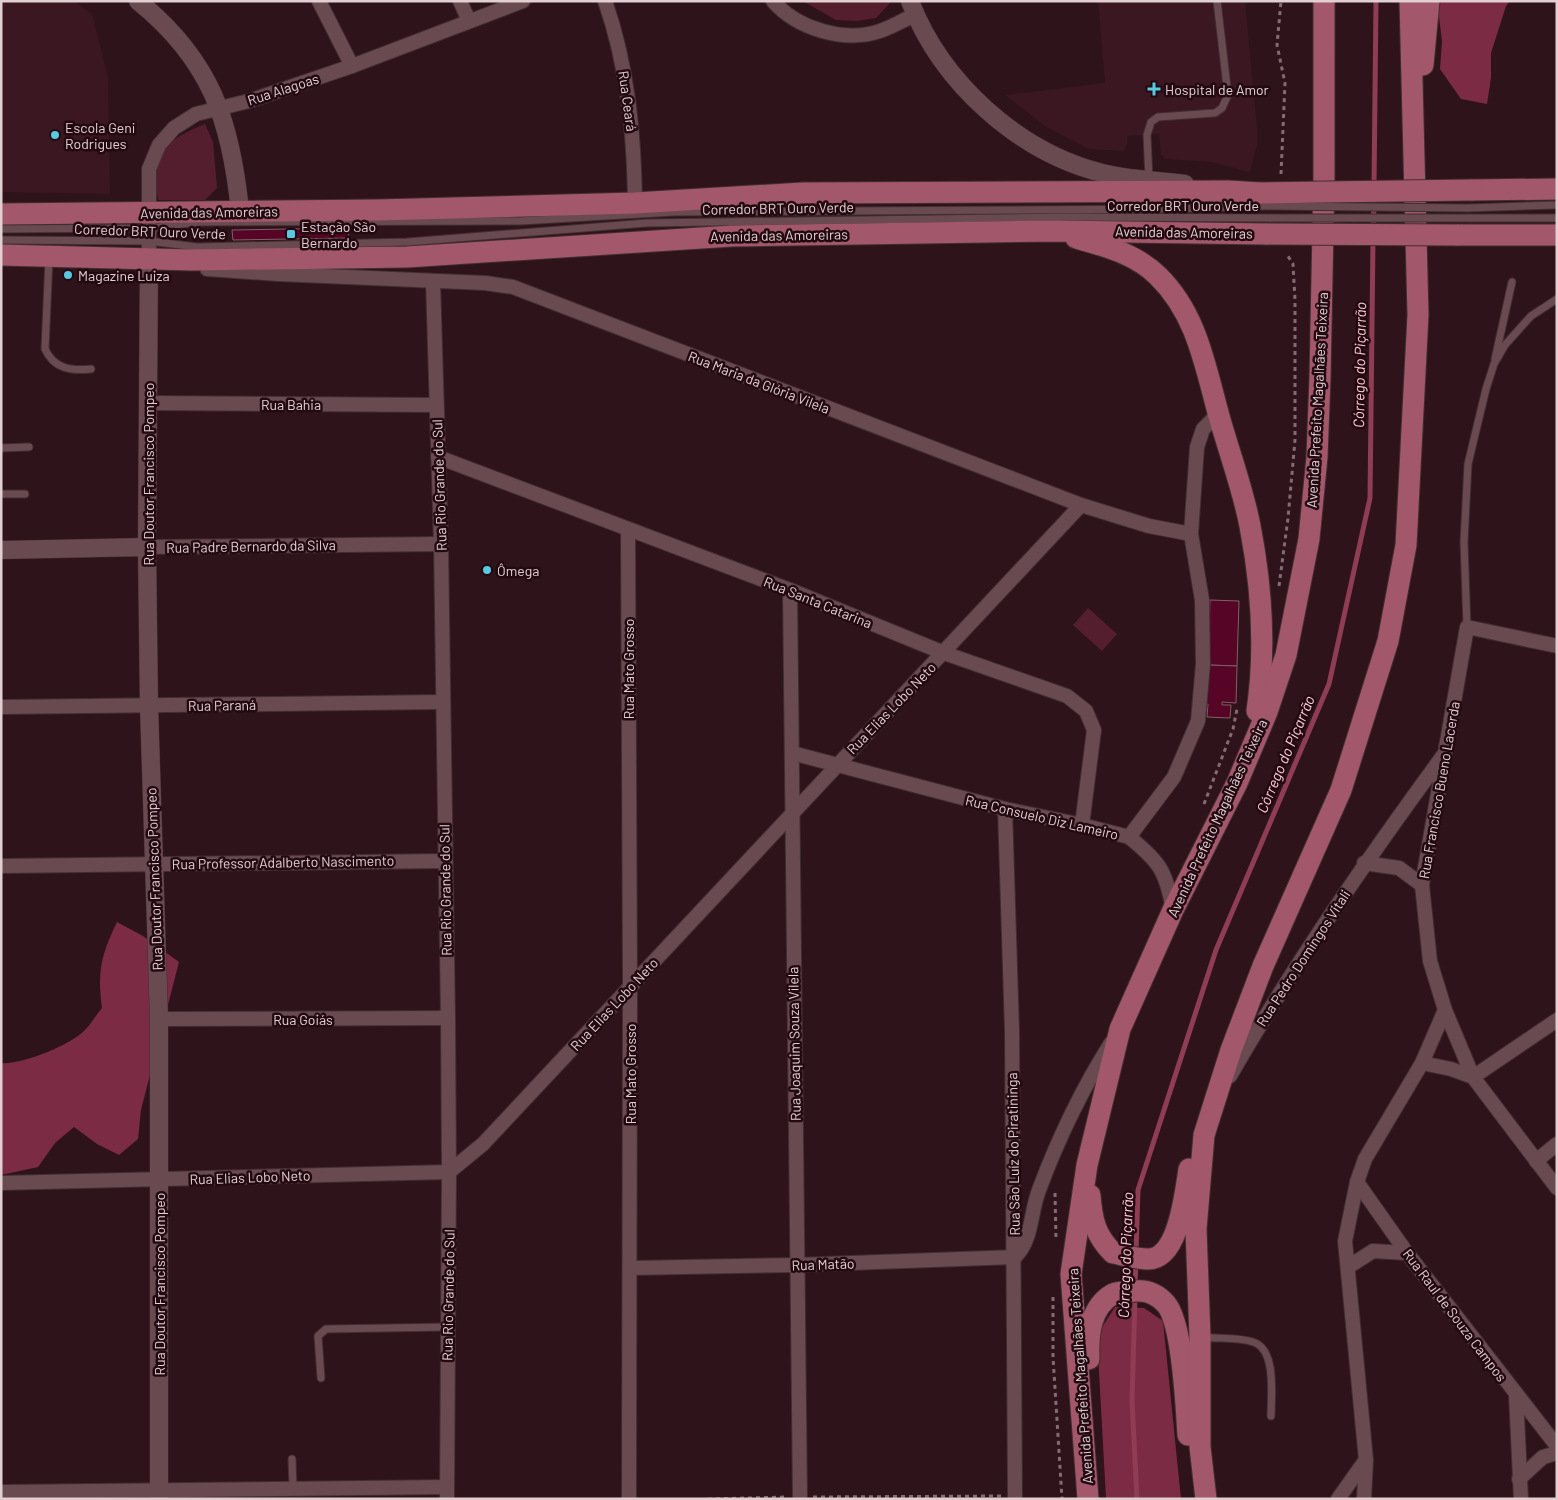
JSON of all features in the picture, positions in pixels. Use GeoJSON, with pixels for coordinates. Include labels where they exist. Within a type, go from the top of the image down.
{"type":"FeatureCollection","features":[{"type":"Feature","properties":{"kind":"main road"},"geometry":{"type":"LineString","coordinates":[[1314,1],[1324,37]]}},
{"type":"Feature","properties":{"kind":"main road","name":"Avenida Prefeito Magalhães Teixeira"},"geometry":{"type":"LineString","coordinates":[[1088,1499],[1071,1274],[1087,1165],[1120,1029],[1173,910],[1246,761],[1267,712],[1286,655],[1309,538],[1317,457],[1320,377],[1324,177],[1324,1]]}},
{"type":"Feature","properties":{"kind":"main road"},"geometry":{"type":"LineString","coordinates":[[1206,1499],[1200,1447],[1200,1337],[1196,1229],[1204,1135],[1231,1050],[1263,966],[1341,790],[1374,692],[1397,600],[1406,544],[1418,315],[1410,1]]}},
{"type":"Feature","properties":{"kind":"main road"},"geometry":{"type":"LineString","coordinates":[[1411,46],[1416,24],[1416,1]]}},
{"type":"Feature","properties":{"kind":"main road"},"geometry":{"type":"LineString","coordinates":[[1415,163],[1429,1]]}},
{"type":"Feature","properties":{"kind":"main road","name":"Avenida das Amoreiras"},"geometry":{"type":"LineString","coordinates":[[1,255],[49,256],[149,235],[240,211],[635,203],[803,193],[1228,191],[1262,200],[1470,199],[1557,189]]}},
{"type":"Feature","properties":{"kind":"main road","name":"Avenida das Amoreiras"},"geometry":{"type":"LineString","coordinates":[[1,214],[149,235],[191,260],[407,258],[732,236],[1270,226],[1457,235],[1557,235]]}},
{"type":"Feature","properties":{"kind":"main road"},"geometry":{"type":"LineString","coordinates":[[1054,231],[1112,248],[1145,265],[1164,282],[1191,321],[1204,355],[1250,524],[1260,584],[1264,655],[1257,711],[1246,761]]}},
{"type":"Feature","properties":{"kind":"main road"},"geometry":{"type":"LineString","coordinates":[[1087,1165],[1092,1221],[1102,1242],[1113,1253],[1148,1259],[1166,1253],[1171,1244],[1190,1163],[1204,1135]]}},
{"type":"Feature","properties":{"kind":"main road"},"geometry":{"type":"LineString","coordinates":[[1083,1451],[1091,1380],[1088,1345],[1090,1327],[1096,1313],[1104,1301],[1115,1293],[1145,1291],[1158,1296],[1167,1305],[1176,1326],[1196,1499]]}},
{"type":"Feature","properties":{"kind":"street"},"geometry":{"type":"LineString","coordinates":[[138,1],[172,32],[201,71],[220,108],[235,167],[240,211]]}},
{"type":"Feature","properties":{"kind":"street"},"geometry":{"type":"LineString","coordinates":[[319,1],[352,66]]}},
{"type":"Feature","properties":{"kind":"street"},"geometry":{"type":"LineString","coordinates":[[460,1],[469,21]]}},
{"type":"Feature","properties":{"kind":"street","name":"Rua Alagoas"},"geometry":{"type":"LineString","coordinates":[[149,235],[149,169],[159,145],[174,128],[196,114],[249,100],[352,66],[523,1]]}},
{"type":"Feature","properties":{"kind":"street","name":"Rua Ceará"},"geometry":{"type":"LineString","coordinates":[[605,1],[628,91],[634,146],[635,203]]}},
{"type":"Feature","properties":{"kind":"street"},"geometry":{"type":"LineString","coordinates":[[774,1],[798,21],[827,32],[853,35],[878,32],[914,6],[927,41],[966,89],[1013,131],[1042,149],[1084,168],[1120,177],[1149,179],[1228,191]]}},
{"type":"Feature","properties":{"kind":"street","name":"Rua Doutor Francisco Pompeo"},"geometry":{"type":"LineString","coordinates":[[149,235],[147,547],[149,706],[159,1019],[159,1495]]}},
{"type":"Feature","properties":{"kind":"street","name":"Rua Maria da Glória Vilela"},"geometry":{"type":"LineString","coordinates":[[191,260],[205,268],[238,272],[485,283],[513,287],[1081,505]]}},
{"type":"Feature","properties":{"kind":"street","name":"Rua Rio Grande do Sul"},"geometry":{"type":"LineString","coordinates":[[433,281],[441,544],[444,861],[448,1018],[447,1493]]}},
{"type":"Feature","properties":{"kind":"street","name":"Rua Bahia"},"geometry":{"type":"LineString","coordinates":[[147,404],[436,404]]}},
{"type":"Feature","properties":{"kind":"street","name":"Rua Consuelo Diz Lameiro"},"geometry":{"type":"LineString","coordinates":[[792,754],[1006,809],[1129,837],[1174,777],[1198,721],[1203,664],[1202,600],[1191,534],[1197,447],[1203,429],[1219,413]]}},
{"type":"Feature","properties":{"kind":"street","name":"Rua Santa Catarina"},"geometry":{"type":"LineString","coordinates":[[438,457],[790,590],[944,653],[1067,696],[1086,711],[1094,730],[1082,825]]}},
{"type":"Feature","properties":{"kind":"street"},"geometry":{"type":"LineString","coordinates":[[1081,505],[1149,526],[1191,534]]}},
{"type":"Feature","properties":{"kind":"street","name":"Rua Elias Lobo Neto"},"geometry":{"type":"LineString","coordinates":[[1,1183],[449,1172],[482,1144],[1081,505]]}},
{"type":"Feature","properties":{"kind":"street","name":"Rua Mato Grosso"},"geometry":{"type":"LineString","coordinates":[[628,529],[630,986],[629,1499]]}},
{"type":"Feature","properties":{"kind":"street","name":"Rua Padre Bernardo da Silva"},"geometry":{"type":"LineString","coordinates":[[1,550],[441,544]]}},
{"type":"Feature","properties":{"kind":"street","name":"Rua Joaquim Souza Vilela"},"geometry":{"type":"LineString","coordinates":[[790,590],[800,1498]]}},
{"type":"Feature","properties":{"kind":"street"},"geometry":{"type":"LineString","coordinates":[[1467,627],[1557,646]]}},
{"type":"Feature","properties":{"kind":"street","name":"Rua Francisco Bueno Lacerda"},"geometry":{"type":"LineString","coordinates":[[1467,627],[1447,751],[1422,885],[1430,961],[1445,1010],[1473,1077],[1488,1094],[1557,1188]]}},
{"type":"Feature","properties":{"kind":"street","name":"Rua Paraná"},"geometry":{"type":"LineString","coordinates":[[1,707],[442,702]]}},
{"type":"Feature","properties":{"kind":"street","name":"Rua Pedro Domingos Vitali"},"geometry":{"type":"LineString","coordinates":[[1211,1109],[1259,1026],[1364,862],[1447,751]]}},
{"type":"Feature","properties":{"kind":"street","name":"Rua São Luíz do Piratininga"},"geometry":{"type":"LineString","coordinates":[[1006,809],[1012,1031],[1015,1257],[1014,1497]]}},
{"type":"Feature","properties":{"kind":"street"},"geometry":{"type":"LineString","coordinates":[[1129,837],[1149,853],[1160,866],[1168,882],[1173,910]]}},
{"type":"Feature","properties":{"kind":"street","name":"Rua Professor Adalberto Nascimento"},"geometry":{"type":"LineString","coordinates":[[1,866],[444,861]]}},
{"type":"Feature","properties":{"kind":"street"},"geometry":{"type":"LineString","coordinates":[[1364,862],[1399,868],[1422,885]]}},
{"type":"Feature","properties":{"kind":"street"},"geometry":{"type":"LineString","coordinates":[[1364,1499],[1366,1460],[1345,1242],[1357,1182],[1365,1159],[1379,1132],[1422,1064],[1445,1010]]}},
{"type":"Feature","properties":{"kind":"street","name":"Rua Goiás"},"geometry":{"type":"LineString","coordinates":[[159,1019],[448,1018]]}},
{"type":"Feature","properties":{"kind":"street"},"geometry":{"type":"LineString","coordinates":[[1422,1064],[1452,1069],[1473,1077],[1557,1020]]}},
{"type":"Feature","properties":{"kind":"street"},"geometry":{"type":"LineString","coordinates":[[1015,1257],[1023,1248],[1029,1232],[1038,1192],[1062,1133],[1086,1086],[1120,1029]]}},
{"type":"Feature","properties":{"kind":"street"},"geometry":{"type":"LineString","coordinates":[[1536,1161],[1557,1144]]}},
{"type":"Feature","properties":{"kind":"street","name":"Rua Raul de Souza Campos"},"geometry":{"type":"LineString","coordinates":[[1357,1182],[1407,1253],[1557,1446]]}},
{"type":"Feature","properties":{"kind":"street"},"geometry":{"type":"LineString","coordinates":[[1348,1267],[1373,1251],[1407,1253]]}},
{"type":"Feature","properties":{"kind":"street","name":"Rua Matão"},"geometry":{"type":"LineString","coordinates":[[630,1268],[796,1265],[1015,1257]]}},
{"type":"Feature","properties":{"kind":"street"},"geometry":{"type":"LineString","coordinates":[[1516,1395],[1521,1499]]}},
{"type":"Feature","properties":{"kind":"street"},"geometry":{"type":"LineString","coordinates":[[1519,1479],[1544,1456],[1557,1453]]}},
{"type":"Feature","properties":{"kind":"street"},"geometry":{"type":"LineString","coordinates":[[1338,1499],[1366,1460]]}},
{"type":"Feature","properties":{"kind":"street"},"geometry":{"type":"LineString","coordinates":[[1,1492],[159,1495],[293,1489],[447,1493]]}},
{"type":"Feature","properties":{"kind":"lane"},"geometry":{"type":"LineString","coordinates":[[1149,179],[1146,135],[1151,122],[1158,117],[1215,113],[1222,108],[1228,95],[1218,1]]}},
{"type":"Feature","properties":{"kind":"lane"},"geometry":{"type":"LineString","coordinates":[[1470,199],[1557,205]]}},
{"type":"Feature","properties":{"kind":"lane","name":"Corredor BRT Ouro Verde"},"geometry":{"type":"LineString","coordinates":[[1,240],[149,235],[200,222],[521,221],[674,212],[1162,209],[1262,200]]}},
{"type":"Feature","properties":{"kind":"lane","name":"Corredor BRT Ouro Verde"},"geometry":{"type":"LineString","coordinates":[[1,229],[149,235],[197,247],[407,242],[647,223],[744,220],[1072,217],[1270,226],[1470,218],[1557,218]]}},
{"type":"Feature","properties":{"kind":"lane"},"geometry":{"type":"LineString","coordinates":[[49,256],[46,349],[49,358],[62,368],[77,371],[91,369]]}},
{"type":"Feature","properties":{"kind":"lane"},"geometry":{"type":"LineString","coordinates":[[1467,627],[1464,542],[1468,464],[1494,364],[1512,282]]}},
{"type":"Feature","properties":{"kind":"lane"},"geometry":{"type":"LineString","coordinates":[[1494,364],[1505,345],[1531,316],[1557,299]]}},
{"type":"Feature","properties":{"kind":"lane"},"geometry":{"type":"LineString","coordinates":[[1,448],[28,447]]}},
{"type":"Feature","properties":{"kind":"lane"},"geometry":{"type":"LineString","coordinates":[[1,494],[25,494]]}},
{"type":"Feature","properties":{"kind":"lane"},"geometry":{"type":"LineString","coordinates":[[321,1378],[318,1336],[326,1329],[448,1327]]}},
{"type":"Feature","properties":{"kind":"lane"},"geometry":{"type":"LineString","coordinates":[[1200,1337],[1253,1342],[1265,1350],[1270,1363],[1271,1416]]}},
{"type":"Feature","properties":{"kind":"lane"},"geometry":{"type":"LineString","coordinates":[[292,1459],[293,1489]]}},
{"type":"Feature","properties":{"kind":"path"},"geometry":{"type":"LineString","coordinates":[[708,1499],[1014,1497]]}},
{"type":"Feature","properties":{"kind":"shaded area","name":"Escola Geni Rodrigues"},"geometry":{"type":"Polygon","coordinates":[[[1,1],[74,1],[92,14],[108,78],[110,194],[1,192],[1,1]]]}},
{"type":"Feature","properties":{"kind":"shaded area"},"geometry":{"type":"Polygon","coordinates":[[[803,1],[889,1],[890,3],[876,18],[856,21],[836,20],[803,1]]]}},
{"type":"Feature","properties":{"kind":"shaded area","name":"Hospital de Amor"},"geometry":{"type":"Polygon","coordinates":[[[1098,1],[1245,1],[1257,128],[1257,145],[1250,172],[1211,162],[1166,159],[1161,155],[1159,134],[1127,136],[1127,145],[1123,151],[1089,149],[1048,128],[1005,95],[1105,83],[1098,1]]]}},
{"type":"Feature","properties":{"kind":"shaded area"},"geometry":{"type":"Polygon","coordinates":[[[1437,1],[1510,1],[1506,6],[1491,53],[1491,78],[1487,104],[1461,99],[1440,69],[1442,41],[1437,1]]]}},
{"type":"Feature","properties":{"kind":"shaded area"},"geometry":{"type":"Polygon","coordinates":[[[205,124],[213,142],[217,188],[205,200],[158,200],[155,172],[163,152],[168,145],[181,135],[205,124]]]}},
{"type":"Feature","properties":{"kind":"shaded area"},"geometry":{"type":"Polygon","coordinates":[[[1088,608],[1117,634],[1102,651],[1073,625],[1088,608]]]}},
{"type":"Feature","properties":{"kind":"shaded area"},"geometry":{"type":"Polygon","coordinates":[[[117,922],[143,936],[179,962],[141,1110],[138,1139],[119,1155],[97,1144],[74,1127],[55,1143],[38,1167],[1,1175],[1,1063],[21,1061],[58,1048],[87,1028],[102,1008],[100,974],[107,944],[117,922]]]}},
{"type":"Feature","properties":{"kind":"shaded area"},"geometry":{"type":"Polygon","coordinates":[[[1115,1307],[1144,1308],[1163,1321],[1181,1499],[1106,1499],[1097,1335],[1115,1307]]]}},
{"type":"Feature","properties":{"kind":"building","name":"Estação São Bernardo"},"geometry":{"type":"Polygon","coordinates":[[[348,228],[349,238],[233,240],[232,230],[348,228]]]}},
{"type":"Feature","properties":{"kind":"building"},"geometry":{"type":"Polygon","coordinates":[[[1210,600],[1239,601],[1237,666],[1208,665],[1210,600]]]}},
{"type":"Feature","properties":{"kind":"building"},"geometry":{"type":"Polygon","coordinates":[[[1208,665],[1237,666],[1236,703],[1222,702],[1222,705],[1231,705],[1230,718],[1207,717],[1208,704],[1202,704],[1202,699],[1207,700],[1208,665]]]}},
{"type":"Feature","properties":{"kind":"waterway","name":"Córrego do Piçarrão"},"geometry":{"type":"LineString","coordinates":[[1374,186],[1376,1]]}},
{"type":"Feature","properties":{"kind":"waterway","name":"Córrego do Piçarrão"},"geometry":{"type":"LineString","coordinates":[[1373,231],[1374,204]]}},
{"type":"Feature","properties":{"kind":"waterway","name":"Córrego do Piçarrão"},"geometry":{"type":"LineString","coordinates":[[1136,1253],[1138,1190],[1216,950],[1329,684],[1370,498],[1373,239]]}},
{"type":"Feature","properties":{"kind":"waterway","name":"Córrego do Piçarrão"},"geometry":{"type":"LineString","coordinates":[[1135,1286],[1136,1262]]}},
{"type":"Feature","properties":{"kind":"waterway","name":"Córrego do Piçarrão"},"geometry":{"type":"LineString","coordinates":[[1135,1297],[1132,1401],[1137,1499]]}},
{"type":"Feature","properties":{"kind":"place","name":"Hospital de Amor"},"geometry":{"type":"Point","coordinates":[1154,89]}},
{"type":"Feature","properties":{"kind":"place","name":"Escola Geni Rodrigues"},"geometry":{"type":"Point","coordinates":[55,135]}},
{"type":"Feature","properties":{"kind":"place","name":"Estação São Bernardo"},"geometry":{"type":"Point","coordinates":[291,234]}},
{"type":"Feature","properties":{"kind":"place","name":"Magazine Luiza"},"geometry":{"type":"Point","coordinates":[68,275]}},
{"type":"Feature","properties":{"kind":"place","name":"Ômega"},"geometry":{"type":"Point","coordinates":[487,570]}}]}
